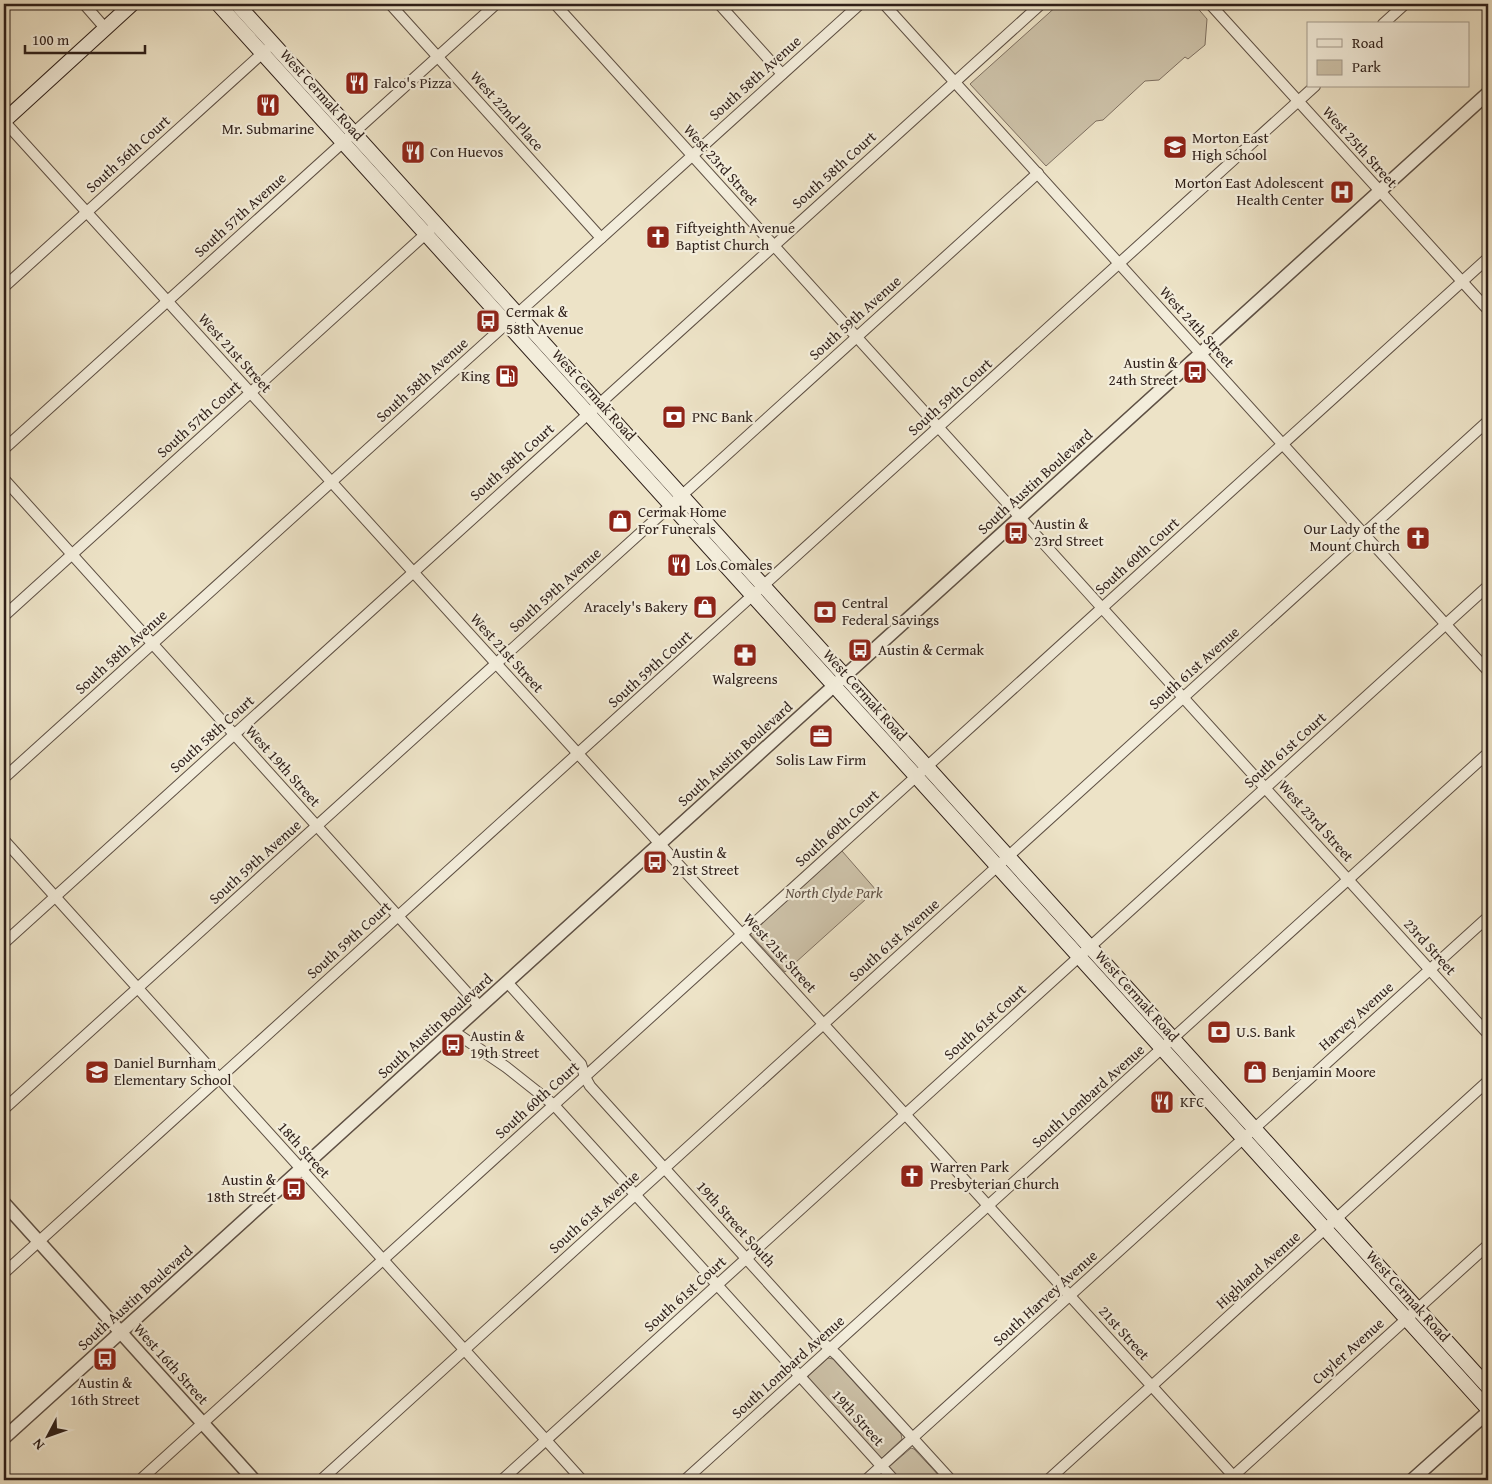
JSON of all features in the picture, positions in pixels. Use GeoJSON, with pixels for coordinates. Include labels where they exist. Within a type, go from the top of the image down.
{"type":"FeatureCollection","features":[{"type":"Feature","properties":{"kind":"main road"},"geometry":{"type":"LineString","coordinates":[[4,121],[132,4]]}},
{"type":"Feature","properties":{"kind":"main road","name":"West Cermak Road"},"geometry":{"type":"LineString","coordinates":[[218,4],[268,49],[1003,861],[1084,952],[1162,1048],[1488,1410]]}},
{"type":"Feature","properties":{"kind":"main road","name":"West Cermak Road"},"geometry":{"type":"LineString","coordinates":[[237,4],[268,49]]}},
{"type":"Feature","properties":{"kind":"main road","name":"West Cermak Road"},"geometry":{"type":"LineString","coordinates":[[1084,952],[1173,1039],[1488,1387]]}},
{"type":"Feature","properties":{"kind":"street"},"geometry":{"type":"LineString","coordinates":[[84,4],[105,28]]}},
{"type":"Feature","properties":{"kind":"street","name":"West 22nd Place"},"geometry":{"type":"LineString","coordinates":[[390,4],[601,238]]}},
{"type":"Feature","properties":{"kind":"street","name":"South 57th Avenue"},"geometry":{"type":"LineString","coordinates":[[4,449],[496,4]]}},
{"type":"Feature","properties":{"kind":"street","name":"West 23rd Street"},"geometry":{"type":"LineString","coordinates":[[555,4],[1349,880]]}},
{"type":"Feature","properties":{"kind":"street"},"geometry":{"type":"LineString","coordinates":[[719,4],[782,74]]}},
{"type":"Feature","properties":{"kind":"street","name":"South 58th Avenue"},"geometry":{"type":"LineString","coordinates":[[4,778],[860,4]]}},
{"type":"Feature","properties":{"kind":"street","name":"West 24th Street"},"geometry":{"type":"LineString","coordinates":[[884,4],[1488,671]]}},
{"type":"Feature","properties":{"kind":"street","name":"South 58th Court"},"geometry":{"type":"LineString","coordinates":[[4,944],[1041,4]]}},
{"type":"Feature","properties":{"kind":"street"},"geometry":{"type":"LineString","coordinates":[[1386,22],[1405,4]]}},
{"type":"Feature","properties":{"kind":"street","name":"West 25th Street"},"geometry":{"type":"LineString","coordinates":[[1217,6],[1298,101],[1488,310]]}},
{"type":"Feature","properties":{"kind":"street","name":"South 56th Court"},"geometry":{"type":"LineString","coordinates":[[4,287],[268,49]]}},
{"type":"Feature","properties":{"kind":"street","name":"South 59th Court"},"geometry":{"type":"LineString","coordinates":[[4,1273],[1313,88]]}},
{"type":"Feature","properties":{"kind":"street","name":"South Austin Boulevard"},"geometry":{"type":"LineString","coordinates":[[4,1438],[1488,93]]}},
{"type":"Feature","properties":{"kind":"street","name":"West 21st Street"},"geometry":{"type":"LineString","coordinates":[[4,121],[988,1206]]}},
{"type":"Feature","properties":{"kind":"street","name":"South 59th Avenue"},"geometry":{"type":"LineString","coordinates":[[4,1109],[1038,173]]}},
{"type":"Feature","properties":{"kind":"street","name":"South 57th Court"},"geometry":{"type":"LineString","coordinates":[[4,616],[431,229]]}},
{"type":"Feature","properties":{"kind":"street","name":"South 60th Court"},"geometry":{"type":"LineString","coordinates":[[140,1480],[1488,258]]}},
{"type":"Feature","properties":{"kind":"street","name":"South 61st Avenue"},"geometry":{"type":"LineString","coordinates":[[321,1480],[1488,421]]}},
{"type":"Feature","properties":{"kind":"street","name":"West 19th Street"},"geometry":{"type":"LineString","coordinates":[[4,479],[480,1007]]}},
{"type":"Feature","properties":{"kind":"street","name":"South 61st Court"},"geometry":{"type":"LineString","coordinates":[[502,1480],[1488,586]]}},
{"type":"Feature","properties":{"kind":"street","name":"South Lombard Avenue"},"geometry":{"type":"LineString","coordinates":[[686,1480],[1488,753]]}},
{"type":"Feature","properties":{"kind":"street","name":"18th Street"},"geometry":{"type":"LineString","coordinates":[[4,840],[582,1480]]}},
{"type":"Feature","properties":{"kind":"street","name":"23rd Street"},"geometry":{"type":"LineString","coordinates":[[1349,880],[1488,1034]]}},
{"type":"Feature","properties":{"kind":"street","name":"Harvey Avenue"},"geometry":{"type":"LineString","coordinates":[[1244,1138],[1488,917]]}},
{"type":"Feature","properties":{"kind":"street","name":"19th Street South"},"geometry":{"type":"LineString","coordinates":[[507,982],[581,1064],[584,1077],[590,1086],[950,1480]]}},
{"type":"Feature","properties":{"kind":"street"},"geometry":{"type":"LineString","coordinates":[[453,1031],[506,1067],[554,1105],[800,1376]]}},
{"type":"Feature","properties":{"kind":"street","name":"Highland Avenue"},"geometry":{"type":"LineString","coordinates":[[1048,1480],[1488,1081]]}},
{"type":"Feature","properties":{"kind":"street","name":"South Harvey Avenue"},"geometry":{"type":"LineString","coordinates":[[866,1480],[1244,1138]]}},
{"type":"Feature","properties":{"kind":"street","name":"West 16th Street"},"geometry":{"type":"LineString","coordinates":[[4,1203],[254,1480]]}},
{"type":"Feature","properties":{"kind":"street","name":"21st Street"},"geometry":{"type":"LineString","coordinates":[[988,1206],[1152,1386],[1233,1479]]}},
{"type":"Feature","properties":{"kind":"street","name":"Cuyler Avenue"},"geometry":{"type":"LineString","coordinates":[[1233,1479],[1488,1245]]}},
{"type":"Feature","properties":{"kind":"street","name":"19th Street"},"geometry":{"type":"LineString","coordinates":[[800,1376],[894,1480]]}},
{"type":"Feature","properties":{"kind":"street"},"geometry":{"type":"LineString","coordinates":[[1412,1480],[1488,1410]]}},
{"type":"Feature","properties":{"kind":"green space"},"geometry":{"type":"Polygon","coordinates":[[[1059,4],[1194,4],[1207,19],[1205,45],[1188,59],[1185,57],[1159,80],[1145,81],[1103,120],[1096,121],[1046,166],[970,84],[1059,4]]]}},
{"type":"Feature","properties":{"kind":"green space","name":"North Clyde Park"},"geometry":{"type":"Polygon","coordinates":[[[842,851],[876,890],[785,972],[750,934],[842,851]]]}},
{"type":"Feature","properties":{"kind":"green space"},"geometry":{"type":"Polygon","coordinates":[[[828,1358],[833,1359],[901,1434],[902,1439],[882,1458],[878,1457],[809,1380],[808,1376],[828,1358]]]}},
{"type":"Feature","properties":{"kind":"green space"},"geometry":{"type":"Polygon","coordinates":[[[911,1448],[943,1480],[899,1480],[890,1471],[889,1467],[911,1448]]]}},
{"type":"Feature","properties":{"kind":"place","name":"Falco's Pizza"},"geometry":{"type":"Point","coordinates":[357,83]}},
{"type":"Feature","properties":{"kind":"place","name":"Mr. Submarine"},"geometry":{"type":"Point","coordinates":[268,105]}},
{"type":"Feature","properties":{"kind":"place","name":"Morton East High School"},"geometry":{"type":"Point","coordinates":[1175,147]}},
{"type":"Feature","properties":{"kind":"place","name":"Con Huevos"},"geometry":{"type":"Point","coordinates":[413,152]}},
{"type":"Feature","properties":{"kind":"place","name":"Morton East Adolescent Health Center"},"geometry":{"type":"Point","coordinates":[1342,192]}},
{"type":"Feature","properties":{"kind":"place","name":"Fiftyeighth Avenue Baptist Church"},"geometry":{"type":"Point","coordinates":[658,237]}},
{"type":"Feature","properties":{"kind":"place","name":"Cermak & 58th Avenue"},"geometry":{"type":"Point","coordinates":[488,321]}},
{"type":"Feature","properties":{"kind":"place","name":"Austin & 24th Street"},"geometry":{"type":"Point","coordinates":[1195,372]}},
{"type":"Feature","properties":{"kind":"place","name":"King"},"geometry":{"type":"Point","coordinates":[507,376]}},
{"type":"Feature","properties":{"kind":"place","name":"PNC Bank"},"geometry":{"type":"Point","coordinates":[674,417]}},
{"type":"Feature","properties":{"kind":"place","name":"Cermak Home For Funerals"},"geometry":{"type":"Point","coordinates":[620,521]}},
{"type":"Feature","properties":{"kind":"place","name":"Austin & 23rd Street"},"geometry":{"type":"Point","coordinates":[1016,533]}},
{"type":"Feature","properties":{"kind":"place","name":"Our Lady of the Mount Church"},"geometry":{"type":"Point","coordinates":[1418,538]}},
{"type":"Feature","properties":{"kind":"place","name":"Los Comales"},"geometry":{"type":"Point","coordinates":[679,565]}},
{"type":"Feature","properties":{"kind":"place","name":"Aracely's Bakery"},"geometry":{"type":"Point","coordinates":[705,607]}},
{"type":"Feature","properties":{"kind":"place","name":"Central Federal Savings"},"geometry":{"type":"Point","coordinates":[825,612]}},
{"type":"Feature","properties":{"kind":"place","name":"Austin & Cermak"},"geometry":{"type":"Point","coordinates":[860,650]}},
{"type":"Feature","properties":{"kind":"place","name":"Walgreens"},"geometry":{"type":"Point","coordinates":[745,655]}},
{"type":"Feature","properties":{"kind":"place","name":"Solis Law Firm"},"geometry":{"type":"Point","coordinates":[821,736]}},
{"type":"Feature","properties":{"kind":"place","name":"Austin & 21st Street"},"geometry":{"type":"Point","coordinates":[655,862]}},
{"type":"Feature","properties":{"kind":"place","name":"U.S. Bank"},"geometry":{"type":"Point","coordinates":[1219,1032]}},
{"type":"Feature","properties":{"kind":"place","name":"Austin & 19th Street"},"geometry":{"type":"Point","coordinates":[453,1045]}},
{"type":"Feature","properties":{"kind":"place","name":"Daniel Burnham Elementary School"},"geometry":{"type":"Point","coordinates":[97,1072]}},
{"type":"Feature","properties":{"kind":"place","name":"Benjamin Moore"},"geometry":{"type":"Point","coordinates":[1255,1072]}},
{"type":"Feature","properties":{"kind":"place","name":"KFC"},"geometry":{"type":"Point","coordinates":[1162,1102]}},
{"type":"Feature","properties":{"kind":"place","name":"Warren Park Presbyterian Church"},"geometry":{"type":"Point","coordinates":[912,1176]}},
{"type":"Feature","properties":{"kind":"place","name":"Austin & 18th Street"},"geometry":{"type":"Point","coordinates":[294,1189]}},
{"type":"Feature","properties":{"kind":"place","name":"Austin & 16th Street"},"geometry":{"type":"Point","coordinates":[105,1359]}}]}
